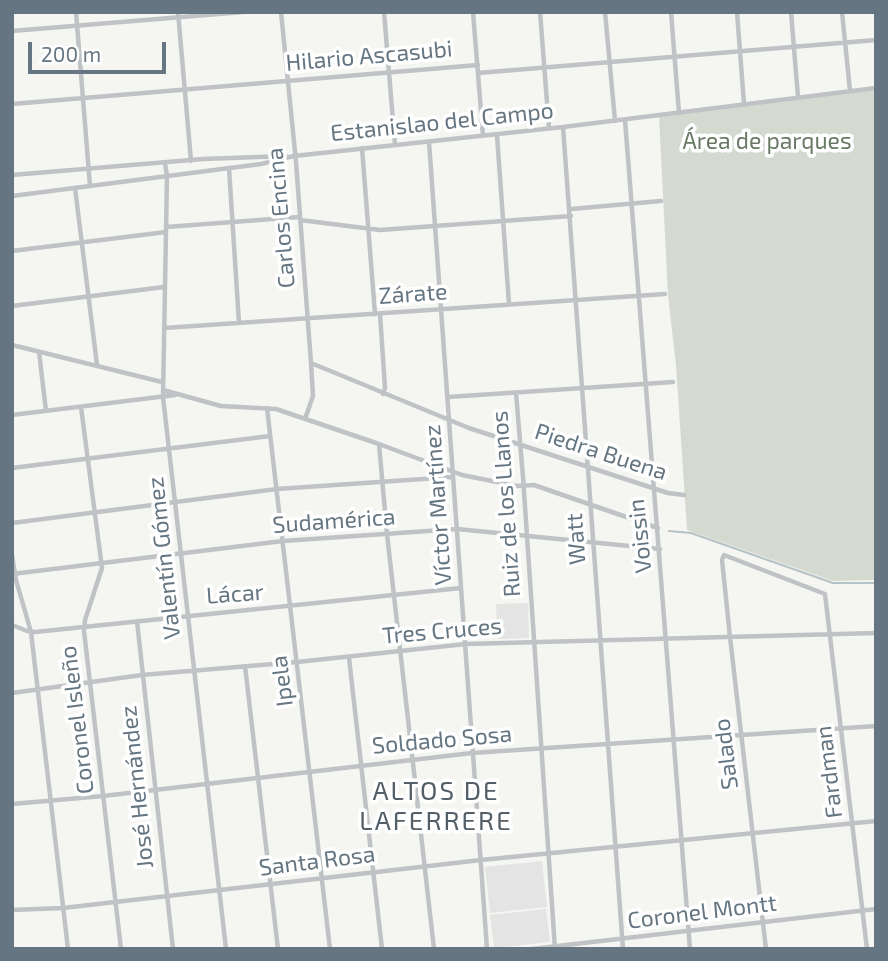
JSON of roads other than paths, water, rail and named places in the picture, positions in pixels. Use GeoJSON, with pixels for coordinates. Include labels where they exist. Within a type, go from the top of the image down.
{"type":"FeatureCollection","features":[{"type":"Feature","properties":{"kind":"street"},"geometry":{"type":"LineString","coordinates":[[76,12],[90,186]]}},
{"type":"Feature","properties":{"kind":"street"},"geometry":{"type":"LineString","coordinates":[[12,31],[178,15],[243,12]]}},
{"type":"Feature","properties":{"kind":"street","name":"Carlos Encina"},"geometry":{"type":"LineString","coordinates":[[281,12],[313,396],[305,419]]}},
{"type":"Feature","properties":{"kind":"street"},"geometry":{"type":"LineString","coordinates":[[384,12],[395,145]]}},
{"type":"Feature","properties":{"kind":"street"},"geometry":{"type":"LineString","coordinates":[[473,12],[484,136]]}},
{"type":"Feature","properties":{"kind":"street"},"geometry":{"type":"LineString","coordinates":[[540,12],[549,128]]}},
{"type":"Feature","properties":{"kind":"street"},"geometry":{"type":"LineString","coordinates":[[605,12],[615,121]]}},
{"type":"Feature","properties":{"kind":"street"},"geometry":{"type":"LineString","coordinates":[[671,12],[679,113]]}},
{"type":"Feature","properties":{"kind":"street"},"geometry":{"type":"LineString","coordinates":[[737,12],[744,104]]}},
{"type":"Feature","properties":{"kind":"street"},"geometry":{"type":"LineString","coordinates":[[791,12],[798,97]]}},
{"type":"Feature","properties":{"kind":"street"},"geometry":{"type":"LineString","coordinates":[[842,12],[850,91]]}},
{"type":"Feature","properties":{"kind":"street"},"geometry":{"type":"LineString","coordinates":[[178,15],[191,161]]}},
{"type":"Feature","properties":{"kind":"street","name":"Hilario Ascasubi"},"geometry":{"type":"LineString","coordinates":[[478,73],[876,40]]}},
{"type":"Feature","properties":{"kind":"street","name":"Hilario Ascasubi"},"geometry":{"type":"LineString","coordinates":[[12,104],[478,65]]}},
{"type":"Feature","properties":{"kind":"street","name":"Estanislao del Campo"},"geometry":{"type":"LineString","coordinates":[[12,196],[261,164],[294,156],[497,135],[876,88]]}},
{"type":"Feature","properties":{"kind":"street","name":"Voissin"},"geometry":{"type":"LineString","coordinates":[[625,120],[690,949]]}},
{"type":"Feature","properties":{"kind":"street","name":"Watt"},"geometry":{"type":"LineString","coordinates":[[564,127],[623,949]]}},
{"type":"Feature","properties":{"kind":"street"},"geometry":{"type":"LineString","coordinates":[[497,135],[509,304]]}},
{"type":"Feature","properties":{"kind":"street","name":"Víctor Martínez"},"geometry":{"type":"LineString","coordinates":[[429,142],[487,949]]}},
{"type":"Feature","properties":{"kind":"street"},"geometry":{"type":"LineString","coordinates":[[362,148],[385,388],[383,394]]}},
{"type":"Feature","properties":{"kind":"street"},"geometry":{"type":"LineString","coordinates":[[12,175],[265,155],[294,156]]}},
{"type":"Feature","properties":{"kind":"street","name":"Valentín Gómez"},"geometry":{"type":"LineString","coordinates":[[165,163],[167,176],[163,397],[226,949]]}},
{"type":"Feature","properties":{"kind":"street"},"geometry":{"type":"LineString","coordinates":[[229,168],[239,323]]}},
{"type":"Feature","properties":{"kind":"street"},"geometry":{"type":"LineString","coordinates":[[75,188],[97,365]]}},
{"type":"Feature","properties":{"kind":"street"},"geometry":{"type":"LineString","coordinates":[[571,209],[661,201]]}},
{"type":"Feature","properties":{"kind":"street"},"geometry":{"type":"LineString","coordinates":[[12,251],[232,221],[300,219],[369,230],[571,216]]}},
{"type":"Feature","properties":{"kind":"street"},"geometry":{"type":"LineString","coordinates":[[12,306],[164,287]]}},
{"type":"Feature","properties":{"kind":"street","name":"Zárate"},"geometry":{"type":"LineString","coordinates":[[164,328],[665,294]]}},
{"type":"Feature","properties":{"kind":"street"},"geometry":{"type":"LineString","coordinates":[[12,345],[162,382]]}},
{"type":"Feature","properties":{"kind":"street"},"geometry":{"type":"LineString","coordinates":[[39,352],[46,411]]}},
{"type":"Feature","properties":{"kind":"street","name":"Piedra Buena"},"geometry":{"type":"LineString","coordinates":[[311,363],[450,421],[673,495],[684,495]]}},
{"type":"Feature","properties":{"kind":"street"},"geometry":{"type":"LineString","coordinates":[[448,397],[673,382]]}},
{"type":"Feature","properties":{"kind":"street"},"geometry":{"type":"LineString","coordinates":[[163,390],[221,406],[267,408],[305,419],[380,444],[452,474]]}},
{"type":"Feature","properties":{"kind":"street","name":"Ruiz de los Llanos"},"geometry":{"type":"LineString","coordinates":[[516,393],[555,947]]}},
{"type":"Feature","properties":{"kind":"street"},"geometry":{"type":"LineString","coordinates":[[12,415],[176,394]]}},
{"type":"Feature","properties":{"kind":"street","name":"Coronel Isleño"},"geometry":{"type":"LineString","coordinates":[[81,407],[102,571],[84,626],[121,949]]}},
{"type":"Feature","properties":{"kind":"street","name":"Ipela"},"geometry":{"type":"LineString","coordinates":[[267,408],[330,949]]}},
{"type":"Feature","properties":{"kind":"street"},"geometry":{"type":"LineString","coordinates":[[12,468],[270,436]]}},
{"type":"Feature","properties":{"kind":"street"},"geometry":{"type":"LineString","coordinates":[[380,444],[387,534],[434,949]]}},
{"type":"Feature","properties":{"kind":"street"},"geometry":{"type":"LineString","coordinates":[[12,523],[277,489],[452,474],[524,486],[534,485],[658,528]]}},
{"type":"Feature","properties":{"kind":"street","name":"Sudamérica"},"geometry":{"type":"LineString","coordinates":[[14,574],[283,541],[457,529],[660,548]]}},
{"type":"Feature","properties":{"kind":"street"},"geometry":{"type":"LineString","coordinates":[[12,555],[14,574],[32,632],[68,949]]}},
{"type":"Feature","properties":{"kind":"street","name":"Salado"},"geometry":{"type":"LineString","coordinates":[[765,949],[723,555],[823,592]]}},
{"type":"Feature","properties":{"kind":"street","name":"Lácar"},"geometry":{"type":"LineString","coordinates":[[12,625],[32,632],[461,588]]}},
{"type":"Feature","properties":{"kind":"street","name":"Fardman"},"geometry":{"type":"LineString","coordinates":[[823,592],[831,634],[867,949]]}},
{"type":"Feature","properties":{"kind":"street","name":"José Hernández"},"geometry":{"type":"LineString","coordinates":[[137,621],[173,949]]}},
{"type":"Feature","properties":{"kind":"street","name":"Tres Cruces"},"geometry":{"type":"LineString","coordinates":[[12,693],[142,675],[466,644],[876,633]]}},
{"type":"Feature","properties":{"kind":"street"},"geometry":{"type":"LineString","coordinates":[[349,657],[382,949]]}},
{"type":"Feature","properties":{"kind":"street"},"geometry":{"type":"LineString","coordinates":[[245,666],[278,949]]}},
{"type":"Feature","properties":{"kind":"street","name":"Soldado Sosa"},"geometry":{"type":"LineString","coordinates":[[12,804],[472,753],[876,726]]}},
{"type":"Feature","properties":{"kind":"street","name":"Santa Rosa"},"geometry":{"type":"LineString","coordinates":[[12,910],[116,903],[425,866],[876,821]]}},
{"type":"Feature","properties":{"kind":"street","name":"Coronel Montt"},"geometry":{"type":"LineString","coordinates":[[531,949],[876,909]]}},
{"type":"Feature","properties":{"kind":"waterway"},"geometry":{"type":"LineString","coordinates":[[669,531],[691,533],[833,583],[876,583]]}},
{"type":"Feature","properties":{"kind":"district","name":"ALTOS DE LAFERRERE"},"geometry":{"type":"Point","coordinates":[436,806]}},
{"type":"Feature","properties":{"kind":"park label","name":"Área de parques"},"geometry":{"type":"Point","coordinates":[767,141]}}]}
